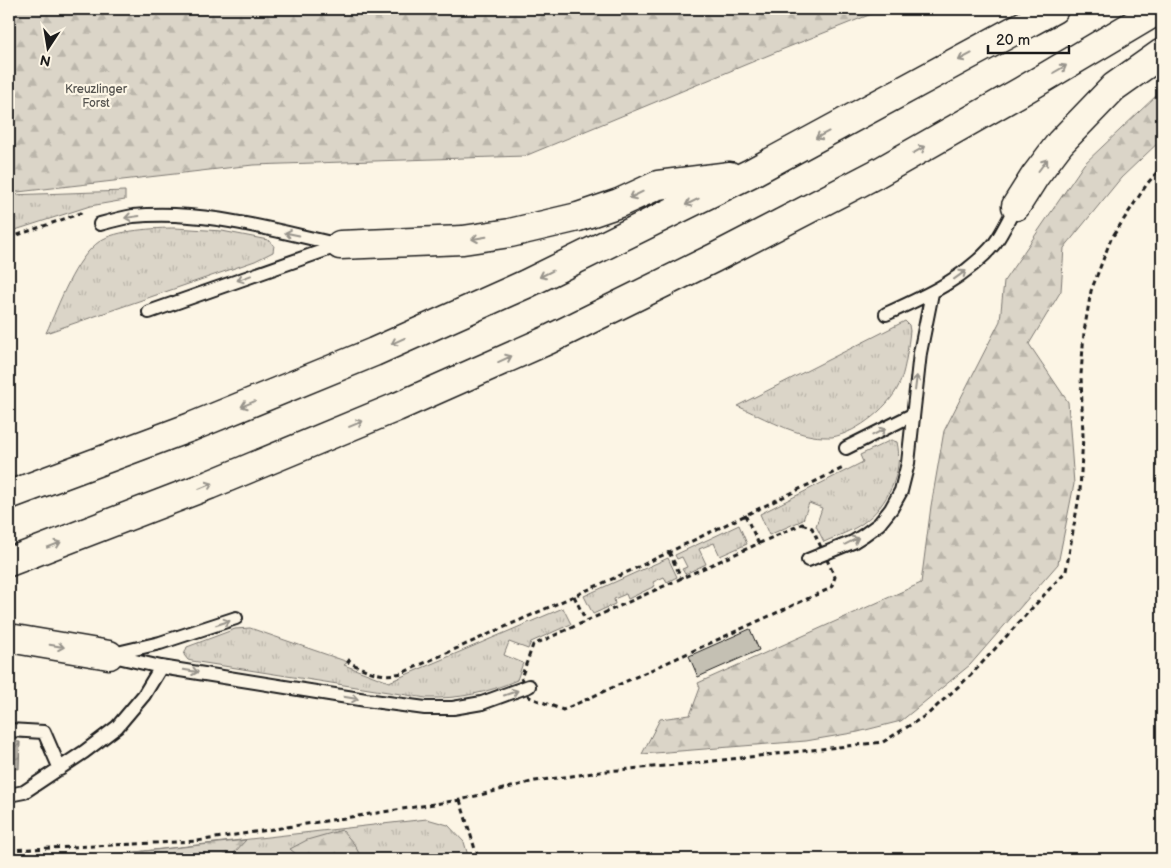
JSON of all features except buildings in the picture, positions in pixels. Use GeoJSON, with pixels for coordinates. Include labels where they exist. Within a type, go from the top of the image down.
{"type":"FeatureCollection","features":[{"type":"Feature","properties":{"kind":"highway"},"geometry":{"type":"LineString","coordinates":[[9,496],[191,427],[374,352],[526,284],[751,173],[1054,9]]}},
{"type":"Feature","properties":{"kind":"highway"},"geometry":{"type":"LineString","coordinates":[[9,562],[208,485],[548,340],[714,258],[876,174],[1160,9]]}},
{"type":"Feature","properties":{"kind":"highway"},"geometry":{"type":"LineString","coordinates":[[1016,206],[1034,176],[1060,143],[1114,87],[1162,53]]}},
{"type":"Feature","properties":{"kind":"highway"},"geometry":{"type":"LineString","coordinates":[[340,245],[463,240],[510,233],[578,217],[619,203],[658,185],[751,173]]}},
{"type":"Feature","properties":{"kind":"highway"},"geometry":{"type":"LineString","coordinates":[[9,638],[109,655]]}},
{"type":"Feature","properties":{"kind":"lane"},"geometry":{"type":"LineString","coordinates":[[886,314],[932,294],[962,274],[995,242],[1016,206]]}},
{"type":"Feature","properties":{"kind":"lane"},"geometry":{"type":"LineString","coordinates":[[100,224],[132,216],[180,215],[232,221],[340,245]]}},
{"type":"Feature","properties":{"kind":"lane"},"geometry":{"type":"LineString","coordinates":[[149,312],[340,245]]}},
{"type":"Feature","properties":{"kind":"lane"},"geometry":{"type":"LineString","coordinates":[[808,560],[852,542],[879,524],[891,509],[901,491],[908,463],[920,353],[932,294]]}},
{"type":"Feature","properties":{"kind":"lane"},"geometry":{"type":"LineString","coordinates":[[846,448],[912,415]]}},
{"type":"Feature","properties":{"kind":"lane"},"geometry":{"type":"LineString","coordinates":[[109,655],[160,644],[236,618]]}},
{"type":"Feature","properties":{"kind":"lane"},"geometry":{"type":"LineString","coordinates":[[109,655],[161,667],[425,708],[453,708],[482,703],[527,687]]}},
{"type":"Feature","properties":{"kind":"lane"},"geometry":{"type":"LineString","coordinates":[[9,795],[24,792],[60,769],[117,726],[144,695],[161,667]]}},
{"type":"Feature","properties":{"kind":"lane"},"geometry":{"type":"LineString","coordinates":[[9,730],[44,732],[60,769]]}},
{"type":"Feature","properties":{"kind":"path"},"geometry":{"type":"LineString","coordinates":[[9,850],[197,841],[460,800],[535,781],[607,771],[883,742],[936,708],[971,675],[1066,571],[1080,491],[1083,436],[1082,375],[1084,332],[1091,291],[1112,239],[1147,184],[1162,166]]}},
{"type":"Feature","properties":{"kind":"path"},"geometry":{"type":"LineString","coordinates":[[9,238],[90,210],[100,224]]}},
{"type":"Feature","properties":{"kind":"path"},"geometry":{"type":"LineString","coordinates":[[350,659],[348,662],[368,672],[388,676],[402,673],[669,552],[850,464]]}},
{"type":"Feature","properties":{"kind":"path"},"geometry":{"type":"LineString","coordinates":[[745,515],[760,544]]}},
{"type":"Feature","properties":{"kind":"path"},"geometry":{"type":"LineString","coordinates":[[802,524],[812,528],[822,554],[834,577],[831,588],[563,710],[529,697],[527,687],[521,678],[533,645],[802,524]]}},
{"type":"Feature","properties":{"kind":"path"},"geometry":{"type":"LineString","coordinates":[[669,552],[682,579]]}},
{"type":"Feature","properties":{"kind":"path"},"geometry":{"type":"LineString","coordinates":[[574,596],[586,622]]}},
{"type":"Feature","properties":{"kind":"path"},"geometry":{"type":"LineString","coordinates":[[460,800],[478,859]]}},
{"type":"Feature","properties":{"kind":"green space","name":"Kreuzlinger Forst"},"geometry":{"type":"Polygon","coordinates":[[[9,9],[884,9],[525,156],[253,165],[9,193],[9,9]]]}},
{"type":"Feature","properties":{"kind":"green space"},"geometry":{"type":"Polygon","coordinates":[[[1162,92],[1162,139],[1121,178],[1064,248],[1061,291],[1029,344],[1068,402],[1074,484],[1058,564],[970,665],[901,721],[858,732],[806,741],[642,754],[660,719],[690,715],[700,688],[698,683],[921,583],[931,506],[944,431],[1000,321],[1004,281],[1084,164],[1162,92]]]}},
{"type":"Feature","properties":{"kind":"green space"},"geometry":{"type":"Polygon","coordinates":[[[125,191],[125,200],[90,206],[9,232],[9,195],[125,191]]]}},
{"type":"Feature","properties":{"kind":"green space"},"geometry":{"type":"Polygon","coordinates":[[[175,228],[222,231],[268,240],[274,245],[273,252],[255,261],[46,333],[68,283],[82,259],[100,241],[126,232],[175,228]]]}},
{"type":"Feature","properties":{"kind":"green space"},"geometry":{"type":"Polygon","coordinates":[[[905,321],[909,325],[910,331],[907,356],[897,389],[882,408],[863,424],[852,430],[832,437],[817,437],[785,428],[737,406],[905,321]]]}},
{"type":"Feature","properties":{"kind":"green space"},"geometry":{"type":"Polygon","coordinates":[[[891,440],[897,442],[899,453],[896,476],[886,498],[872,516],[849,531],[824,542],[816,526],[822,508],[809,503],[803,520],[769,535],[760,514],[863,462],[860,455],[891,440]]]}},
{"type":"Feature","properties":{"kind":"green space"},"geometry":{"type":"Polygon","coordinates":[[[739,525],[747,544],[720,556],[714,543],[699,549],[706,564],[685,574],[682,569],[687,567],[682,557],[677,559],[675,555],[739,525]]]}},
{"type":"Feature","properties":{"kind":"green space"},"geometry":{"type":"Polygon","coordinates":[[[668,558],[677,577],[667,582],[664,577],[653,582],[655,586],[628,599],[626,594],[614,599],[615,604],[593,614],[584,596],[668,558]]]}},
{"type":"Feature","properties":{"kind":"green space"},"geometry":{"type":"Polygon","coordinates":[[[563,608],[571,624],[531,642],[528,649],[509,642],[504,655],[523,663],[517,680],[484,692],[461,696],[426,698],[192,661],[188,660],[184,655],[187,647],[235,629],[250,628],[348,662],[344,665],[389,682],[563,608]]]}},
{"type":"Feature","properties":{"kind":"green space"},"geometry":{"type":"Polygon","coordinates":[[[427,819],[448,825],[464,842],[469,859],[73,859],[427,819]]]}},
{"type":"Feature","properties":{"kind":"green space"},"geometry":{"type":"Polygon","coordinates":[[[342,830],[354,844],[362,859],[302,859],[290,849],[307,840],[342,830]]]}},
{"type":"Feature","properties":{"kind":"green space"},"geometry":{"type":"Polygon","coordinates":[[[246,840],[234,853],[232,859],[73,859],[246,840]]]}},
{"type":"Feature","properties":{"kind":"water"},"geometry":{"type":"Polygon","coordinates":[[[9,741],[20,742],[19,769],[9,768],[9,741]]]}}]}
